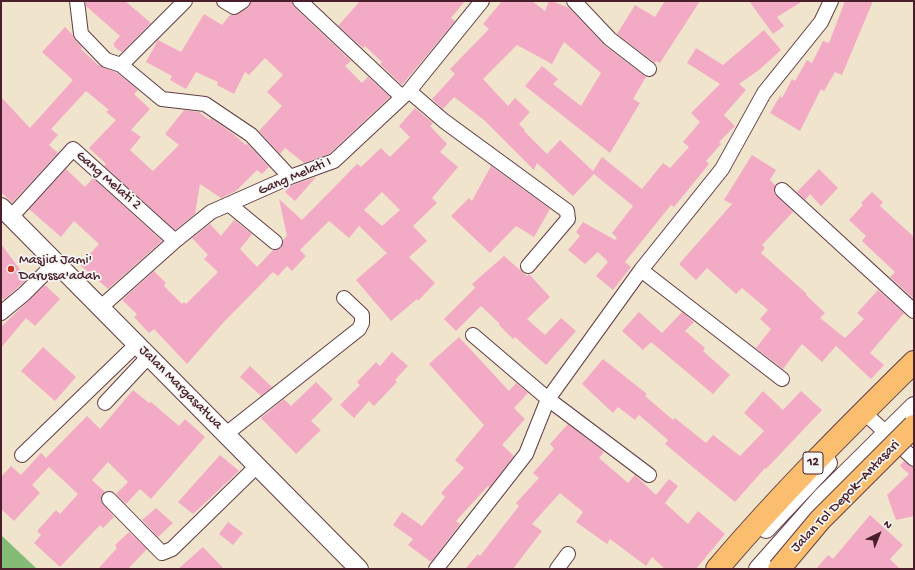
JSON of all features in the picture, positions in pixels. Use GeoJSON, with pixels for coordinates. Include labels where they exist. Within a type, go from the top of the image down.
{"type":"FeatureCollection","features":[{"type":"Feature","properties":{"kind":"highway","name":"12"},"geometry":{"type":"LineString","coordinates":[[717,569],[770,508],[840,435],[914,362]]}},
{"type":"Feature","properties":{"kind":"highway","name":"Jalan Tol Depok–Antasari"},"geometry":{"type":"LineString","coordinates":[[780,569],[820,520],[914,426]]}},
{"type":"Feature","properties":{"kind":"street"},"geometry":{"type":"LineString","coordinates":[[77,1],[81,34],[106,60],[121,65],[162,99],[205,104],[251,135],[290,177]]}},
{"type":"Feature","properties":{"kind":"street"},"geometry":{"type":"LineString","coordinates":[[121,65],[185,1]]}},
{"type":"Feature","properties":{"kind":"street"},"geometry":{"type":"LineString","coordinates":[[224,1],[234,8],[243,1]]}},
{"type":"Feature","properties":{"kind":"street"},"geometry":{"type":"LineString","coordinates":[[300,1],[406,94],[567,211],[568,219],[528,266]]}},
{"type":"Feature","properties":{"kind":"street","name":"Gang Melati I"},"geometry":{"type":"LineString","coordinates":[[101,307],[175,241],[211,212],[230,205],[290,177],[334,161],[406,94],[482,1]]}},
{"type":"Feature","properties":{"kind":"street"},"geometry":{"type":"LineString","coordinates":[[574,1],[610,39],[649,69]]}},
{"type":"Feature","properties":{"kind":"street"},"geometry":{"type":"LineString","coordinates":[[436,569],[526,454],[548,399],[641,270],[722,170],[764,93],[821,22],[830,1]]}},
{"type":"Feature","properties":{"kind":"street","name":"Gang Melati 2"},"geometry":{"type":"LineString","coordinates":[[6,212],[73,149],[175,241]]}},
{"type":"Feature","properties":{"kind":"street"},"geometry":{"type":"LineString","coordinates":[[782,190],[914,311]]}},
{"type":"Feature","properties":{"kind":"street"},"geometry":{"type":"LineString","coordinates":[[230,205],[275,242]]}},
{"type":"Feature","properties":{"kind":"street","name":"Jalan Margasatwa"},"geometry":{"type":"LineString","coordinates":[[6,212],[358,569]]}},
{"type":"Feature","properties":{"kind":"street"},"geometry":{"type":"LineString","coordinates":[[1,313],[24,294],[56,262]]}},
{"type":"Feature","properties":{"kind":"street"},"geometry":{"type":"LineString","coordinates":[[641,270],[782,379]]}},
{"type":"Feature","properties":{"kind":"street"},"geometry":{"type":"LineString","coordinates":[[226,434],[359,330],[362,323],[362,315],[344,298]]}},
{"type":"Feature","properties":{"kind":"street"},"geometry":{"type":"LineString","coordinates":[[473,335],[548,399],[648,475]]}},
{"type":"Feature","properties":{"kind":"street"},"geometry":{"type":"LineString","coordinates":[[105,403],[143,350]]}},
{"type":"Feature","properties":{"kind":"street"},"geometry":{"type":"LineString","coordinates":[[22,455],[143,350]]}},
{"type":"Feature","properties":{"kind":"street"},"geometry":{"type":"LineString","coordinates":[[731,569],[757,538],[870,418],[914,376]]}},
{"type":"Feature","properties":{"kind":"street"},"geometry":{"type":"LineString","coordinates":[[758,569],[821,498],[914,406]]}},
{"type":"Feature","properties":{"kind":"street"},"geometry":{"type":"LineString","coordinates":[[870,418],[914,459]]}},
{"type":"Feature","properties":{"kind":"street"},"geometry":{"type":"LineString","coordinates":[[109,499],[162,553],[172,549],[257,466]]}},
{"type":"Feature","properties":{"kind":"street"},"geometry":{"type":"LineString","coordinates":[[557,569],[568,554]]}},
{"type":"Feature","properties":{"kind":"green space"},"geometry":{"type":"Polygon","coordinates":[[[1,535],[37,569],[1,569],[1,535]]]}},
{"type":"Feature","properties":{"kind":"building"},"geometry":{"type":"Polygon","coordinates":[[[86,1],[125,1],[151,23],[122,52],[114,47],[115,46],[113,44],[120,36],[86,6],[86,1]]]}},
{"type":"Feature","properties":{"kind":"building"},"geometry":{"type":"Polygon","coordinates":[[[251,1],[292,1],[294,7],[351,61],[345,66],[362,83],[368,77],[390,97],[329,154],[304,163],[285,148],[280,154],[259,131],[282,106],[267,92],[283,75],[265,58],[249,75],[245,72],[234,94],[217,85],[218,82],[196,72],[186,89],[170,80],[172,76],[146,62],[158,40],[181,52],[204,14],[222,25],[230,15],[238,14],[248,8],[251,1]]]}},
{"type":"Feature","properties":{"kind":"building"},"geometry":{"type":"Polygon","coordinates":[[[360,1],[465,1],[451,18],[455,21],[402,85],[380,64],[382,62],[365,46],[363,48],[338,26],[360,1]]]}},
{"type":"Feature","properties":{"kind":"building"},"geometry":{"type":"Polygon","coordinates":[[[502,1],[532,1],[545,11],[549,1],[569,8],[605,46],[646,77],[633,99],[640,103],[610,153],[525,86],[542,66],[558,79],[553,84],[581,106],[601,73],[564,42],[552,64],[517,45],[483,79],[508,106],[515,98],[530,112],[519,124],[547,154],[560,140],[593,171],[602,157],[642,189],[663,163],[670,168],[689,147],[683,142],[700,122],[691,113],[720,84],[687,63],[696,48],[723,65],[764,30],[781,50],[759,70],[739,84],[746,90],[724,115],[735,126],[719,142],[721,144],[706,161],[709,164],[674,207],[671,205],[625,262],[631,267],[613,290],[596,276],[608,262],[598,252],[585,264],[568,250],[580,236],[576,232],[583,222],[615,240],[617,238],[612,233],[633,206],[594,174],[573,196],[537,163],[534,170],[484,120],[454,97],[443,109],[432,99],[455,74],[450,69],[489,29],[483,24],[502,1]]]}},
{"type":"Feature","properties":{"kind":"building"},"geometry":{"type":"Polygon","coordinates":[[[665,1],[700,1],[660,63],[656,61],[655,63],[617,34],[635,5],[655,17],[665,1]]]}},
{"type":"Feature","properties":{"kind":"building"},"geometry":{"type":"Polygon","coordinates":[[[749,1],[803,1],[777,17],[784,26],[773,34],[749,1]]]}},
{"type":"Feature","properties":{"kind":"building"},"geometry":{"type":"Polygon","coordinates":[[[845,1],[873,1],[842,75],[835,72],[824,91],[821,89],[800,131],[770,113],[780,96],[782,98],[792,79],[795,81],[807,60],[812,63],[823,41],[829,43],[845,1]]]}},
{"type":"Feature","properties":{"kind":"building"},"geometry":{"type":"Polygon","coordinates":[[[65,27],[82,47],[81,49],[98,65],[117,73],[138,90],[134,94],[150,109],[131,130],[141,137],[130,150],[153,171],[179,145],[165,134],[184,110],[199,112],[209,120],[211,118],[246,145],[248,144],[269,167],[262,174],[257,170],[236,191],[221,198],[200,184],[195,214],[175,230],[104,166],[106,164],[89,148],[116,120],[106,112],[109,110],[86,91],[51,129],[58,135],[49,145],[58,153],[12,203],[1,192],[1,97],[30,128],[73,80],[42,52],[65,27]]]}},
{"type":"Feature","properties":{"kind":"building"},"geometry":{"type":"Polygon","coordinates":[[[415,108],[433,123],[430,126],[447,144],[440,152],[458,167],[432,198],[437,203],[413,226],[427,241],[409,257],[435,283],[418,301],[417,299],[391,321],[356,280],[387,253],[359,226],[349,238],[329,221],[300,250],[306,256],[292,271],[287,266],[278,276],[273,272],[222,324],[187,364],[154,329],[149,333],[134,317],[137,314],[122,300],[154,271],[166,283],[164,286],[182,304],[184,302],[186,304],[218,272],[204,259],[208,255],[192,238],[210,224],[221,236],[234,220],[252,234],[240,249],[257,267],[273,250],[281,248],[283,240],[287,236],[279,199],[302,220],[357,164],[361,167],[381,148],[390,157],[410,137],[399,126],[415,108]],[[382,192],[364,210],[382,226],[400,210],[382,192]]]}},
{"type":"Feature","properties":{"kind":"building"},"geometry":{"type":"Polygon","coordinates":[[[752,155],[776,170],[770,180],[775,185],[774,193],[793,212],[762,245],[765,248],[761,253],[807,294],[806,295],[825,313],[820,318],[845,338],[864,319],[857,313],[878,290],[904,313],[870,353],[884,365],[871,379],[836,346],[822,362],[802,344],[783,369],[756,348],[771,329],[760,319],[768,310],[742,288],[736,294],[707,268],[696,280],[679,264],[732,204],[724,200],[752,155]]]}},
{"type":"Feature","properties":{"kind":"building"},"geometry":{"type":"Polygon","coordinates":[[[491,166],[550,209],[534,237],[516,226],[490,253],[451,216],[469,198],[472,201],[491,166]]]}},
{"type":"Feature","properties":{"kind":"building"},"geometry":{"type":"Polygon","coordinates":[[[66,169],[85,187],[93,178],[162,241],[108,289],[80,265],[99,244],[74,221],[61,237],[29,209],[66,169]]]}},
{"type":"Feature","properties":{"kind":"building"},"geometry":{"type":"Polygon","coordinates":[[[819,169],[838,188],[821,206],[810,194],[805,200],[797,192],[819,169]]]}},
{"type":"Feature","properties":{"kind":"building"},"geometry":{"type":"Polygon","coordinates":[[[316,177],[295,201],[285,192],[290,186],[316,177]]]}},
{"type":"Feature","properties":{"kind":"building"},"geometry":{"type":"Polygon","coordinates":[[[872,192],[883,202],[880,206],[914,237],[914,299],[890,277],[895,272],[862,241],[866,236],[849,220],[863,205],[861,203],[872,192]]]}},
{"type":"Feature","properties":{"kind":"building","name":"Masjid Jami' Darussa'adah"},"geometry":{"type":"Polygon","coordinates":[[[1,244],[27,279],[4,300],[1,296],[1,244]]]}},
{"type":"Feature","properties":{"kind":"building"},"geometry":{"type":"Polygon","coordinates":[[[504,256],[527,276],[529,274],[550,297],[527,319],[545,335],[561,318],[576,331],[546,365],[515,337],[513,339],[481,306],[456,331],[444,319],[475,288],[472,284],[504,256]]]}},
{"type":"Feature","properties":{"kind":"building"},"geometry":{"type":"Polygon","coordinates":[[[45,285],[60,299],[35,326],[26,318],[1,348],[1,327],[45,285]]]}},
{"type":"Feature","properties":{"kind":"building"},"geometry":{"type":"Polygon","coordinates":[[[639,312],[662,333],[682,312],[694,322],[685,331],[705,348],[703,351],[730,375],[713,394],[651,342],[643,350],[622,331],[639,312]]]}},
{"type":"Feature","properties":{"kind":"building"},"geometry":{"type":"Polygon","coordinates":[[[459,337],[509,391],[516,383],[528,393],[514,408],[525,419],[502,445],[514,456],[490,487],[488,486],[456,521],[460,524],[431,562],[408,545],[413,539],[393,525],[402,512],[422,526],[445,497],[441,493],[464,468],[455,460],[484,425],[429,364],[459,337]]]}},
{"type":"Feature","properties":{"kind":"building"},"geometry":{"type":"Polygon","coordinates":[[[43,347],[76,377],[55,401],[21,371],[43,347]]]}},
{"type":"Feature","properties":{"kind":"building"},"geometry":{"type":"Polygon","coordinates":[[[392,352],[408,366],[395,380],[397,382],[374,406],[369,401],[354,418],[340,405],[360,385],[357,382],[376,362],[380,366],[392,352]]]}},
{"type":"Feature","properties":{"kind":"building"},"geometry":{"type":"Polygon","coordinates":[[[603,359],[647,394],[645,396],[673,420],[675,418],[706,443],[713,435],[740,456],[764,431],[744,413],[763,391],[783,410],[801,391],[822,410],[766,469],[765,468],[735,502],[665,444],[668,440],[639,415],[635,420],[618,407],[613,413],[582,384],[603,359]]]}},
{"type":"Feature","properties":{"kind":"building"},"geometry":{"type":"Polygon","coordinates":[[[250,366],[272,387],[261,396],[240,377],[250,366]]]}},
{"type":"Feature","properties":{"kind":"building"},"geometry":{"type":"Polygon","coordinates":[[[316,382],[333,399],[311,421],[321,430],[296,454],[261,418],[284,399],[291,406],[316,382]]]}},
{"type":"Feature","properties":{"kind":"building"},"geometry":{"type":"Polygon","coordinates":[[[133,390],[149,403],[151,402],[179,426],[185,419],[205,437],[151,499],[140,489],[126,504],[116,494],[128,482],[108,462],[92,480],[105,492],[101,496],[101,501],[114,517],[103,528],[100,525],[60,567],[34,543],[41,535],[37,531],[56,510],[60,514],[78,494],[49,467],[32,485],[40,493],[14,521],[1,509],[1,477],[11,466],[21,475],[41,453],[46,458],[87,416],[100,429],[133,390]]]}},
{"type":"Feature","properties":{"kind":"building"},"geometry":{"type":"Polygon","coordinates":[[[568,424],[604,452],[599,458],[628,483],[635,475],[656,495],[669,479],[678,486],[665,503],[688,524],[698,511],[725,534],[696,569],[665,569],[652,557],[646,566],[610,539],[607,544],[576,522],[583,512],[560,493],[532,524],[542,531],[513,569],[465,569],[478,554],[480,556],[519,506],[516,503],[539,478],[533,473],[554,449],[550,444],[568,424]]]}},
{"type":"Feature","properties":{"kind":"building"},"geometry":{"type":"Polygon","coordinates":[[[220,455],[239,471],[193,514],[178,502],[220,455]]]}},
{"type":"Feature","properties":{"kind":"building"},"geometry":{"type":"Polygon","coordinates":[[[904,461],[914,467],[914,516],[896,520],[887,495],[909,474],[900,466],[904,461]]]}},
{"type":"Feature","properties":{"kind":"building"},"geometry":{"type":"Polygon","coordinates":[[[156,508],[173,523],[158,537],[142,520],[156,508]]]}},
{"type":"Feature","properties":{"kind":"building"},"geometry":{"type":"Polygon","coordinates":[[[870,515],[903,545],[890,559],[900,569],[816,569],[828,555],[833,559],[870,515]]]}},
{"type":"Feature","properties":{"kind":"building"},"geometry":{"type":"Polygon","coordinates":[[[228,522],[243,533],[233,545],[219,534],[228,522]]]}},
{"type":"Feature","properties":{"kind":"building"},"geometry":{"type":"Polygon","coordinates":[[[129,532],[147,549],[128,569],[98,569],[117,548],[115,545],[129,532]]]}},
{"type":"Feature","properties":{"kind":"building"},"geometry":{"type":"Polygon","coordinates":[[[203,547],[224,569],[178,569],[203,547]]]}},
{"type":"Feature","properties":{"kind":"place","name":"Masjid Jami' Darussa'adah"},"geometry":{"type":"Point","coordinates":[11,269]}}]}
